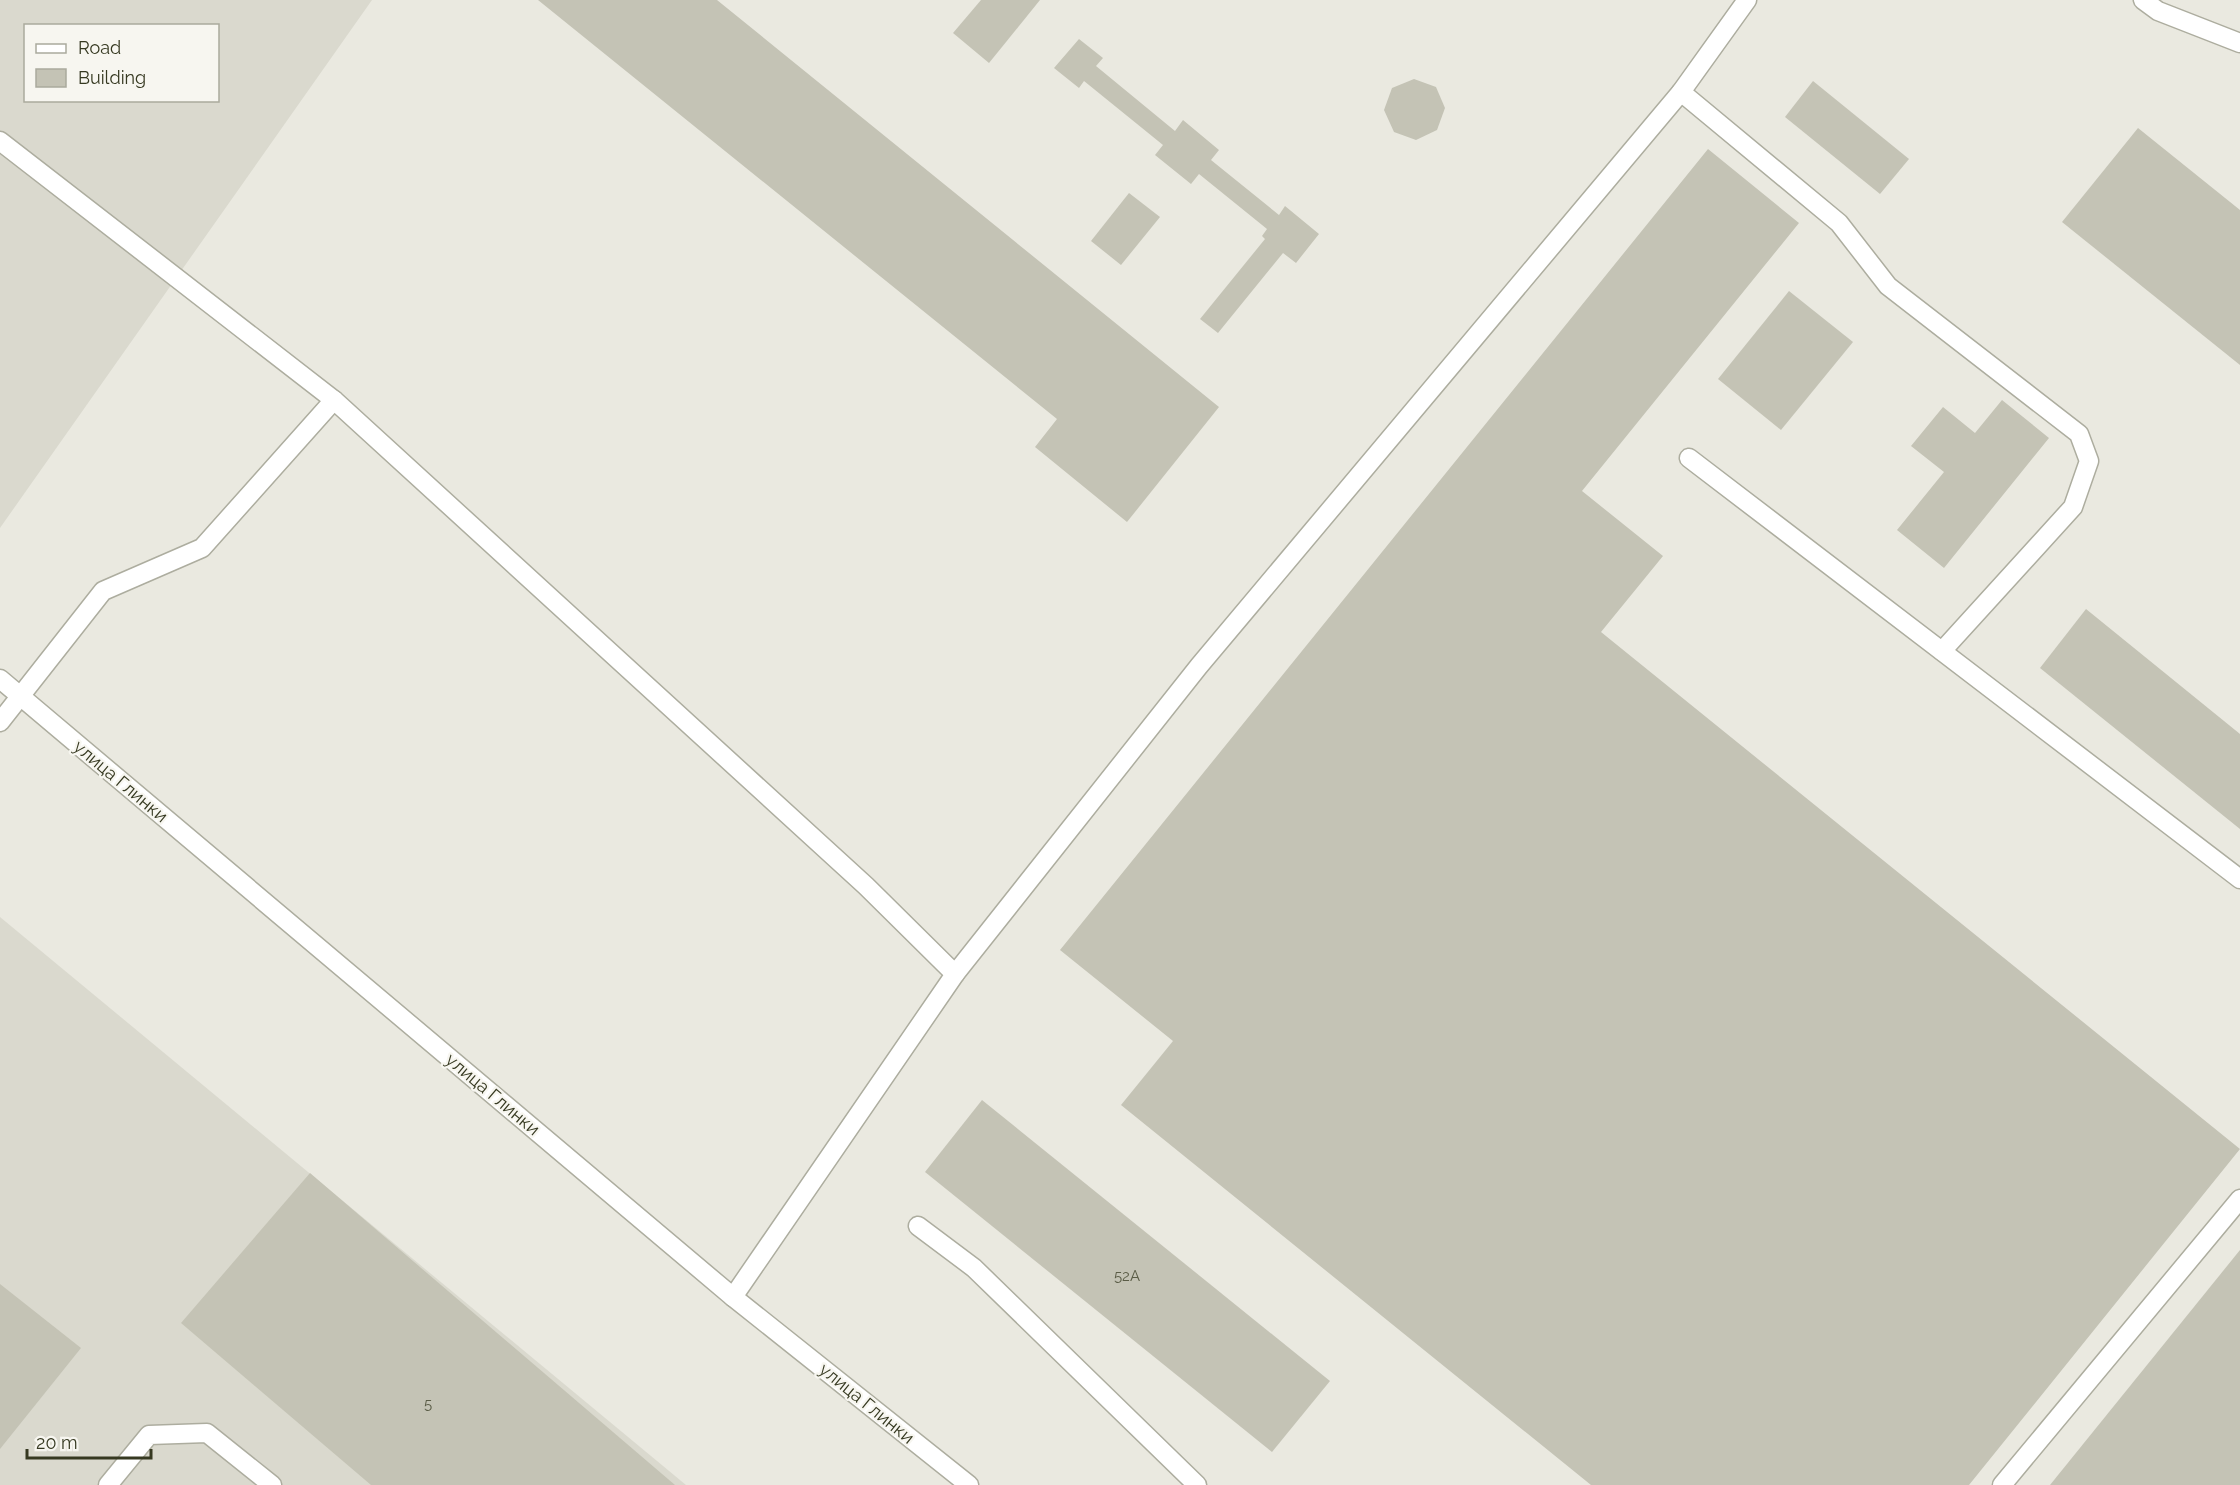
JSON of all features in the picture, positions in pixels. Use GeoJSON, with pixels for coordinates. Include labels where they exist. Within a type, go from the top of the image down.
{"type":"FeatureCollection","features":[{"type":"Feature","properties":{"kind":"street"},"geometry":{"type":"LineString","coordinates":[[734,1296],[955,974],[1199,666],[1681,92],[1748,0]]}},
{"type":"Feature","properties":{"kind":"street"},"geometry":{"type":"LineString","coordinates":[[2143,0],[2158,11],[2240,43]]}},
{"type":"Feature","properties":{"kind":"street"},"geometry":{"type":"LineString","coordinates":[[1681,92],[1839,223],[1888,286],[2079,434],[2089,461],[2073,507],[1942,651]]}},
{"type":"Feature","properties":{"kind":"street"},"geometry":{"type":"LineString","coordinates":[[0,141],[9,156],[334,400],[866,886],[955,974]]}},
{"type":"Feature","properties":{"kind":"street"},"geometry":{"type":"LineString","coordinates":[[0,722],[103,591],[202,548],[334,400]]}},
{"type":"Feature","properties":{"kind":"street"},"geometry":{"type":"LineString","coordinates":[[1689,458],[2240,879]]}},
{"type":"Feature","properties":{"kind":"street","name":"улица Глинки"},"geometry":{"type":"LineString","coordinates":[[0,679],[734,1296],[969,1485]]}},
{"type":"Feature","properties":{"kind":"street"},"geometry":{"type":"LineString","coordinates":[[2002,1485],[2240,1198]]}},
{"type":"Feature","properties":{"kind":"street"},"geometry":{"type":"LineString","coordinates":[[918,1226],[974,1268],[1197,1485]]}},
{"type":"Feature","properties":{"kind":"street"},"geometry":{"type":"LineString","coordinates":[[108,1485],[149,1435],[207,1432],[272,1485]]}},
{"type":"Feature","properties":{"kind":"shaded area"},"geometry":{"type":"Polygon","coordinates":[[[0,0],[372,0],[0,528],[0,0]]]}},
{"type":"Feature","properties":{"kind":"shaded area"},"geometry":{"type":"Polygon","coordinates":[[[0,917],[686,1485],[0,1485],[0,917]]]}},
{"type":"Feature","properties":{"kind":"building"},"geometry":{"type":"Polygon","coordinates":[[[538,0],[717,0],[1219,407],[1127,522],[1035,447],[1057,419],[538,0]]]}},
{"type":"Feature","properties":{"kind":"building"},"geometry":{"type":"Polygon","coordinates":[[[981,0],[1040,0],[989,63],[953,33],[981,0]]]}},
{"type":"Feature","properties":{"kind":"building"},"geometry":{"type":"Polygon","coordinates":[[[1079,39],[1103,58],[1096,66],[1175,131],[1183,120],[1219,150],[1211,160],[1279,215],[1285,206],[1319,234],[1296,263],[1283,253],[1218,333],[1200,319],[1265,239],[1262,236],[1267,229],[1199,174],[1191,184],[1155,155],[1163,145],[1084,81],[1079,88],[1054,68],[1079,39]]]}},
{"type":"Feature","properties":{"kind":"building"},"geometry":{"type":"Polygon","coordinates":[[[1414,79],[1436,87],[1445,108],[1437,130],[1416,140],[1394,132],[1384,110],[1392,88],[1414,79]]]}},
{"type":"Feature","properties":{"kind":"building"},"geometry":{"type":"Polygon","coordinates":[[[1813,81],[1909,159],[1880,194],[1785,117],[1813,81]]]}},
{"type":"Feature","properties":{"kind":"building"},"geometry":{"type":"Polygon","coordinates":[[[2138,128],[2240,210],[2240,365],[2062,222],[2138,128]]]}},
{"type":"Feature","properties":{"kind":"building"},"geometry":{"type":"Polygon","coordinates":[[[1708,149],[1799,223],[1582,491],[1663,556],[1601,632],[2240,1149],[1969,1485],[1591,1485],[1121,1105],[1173,1041],[1060,950],[1708,149]]]}},
{"type":"Feature","properties":{"kind":"building"},"geometry":{"type":"Polygon","coordinates":[[[1129,193],[1160,217],[1121,265],[1091,241],[1129,193]]]}},
{"type":"Feature","properties":{"kind":"building"},"geometry":{"type":"Polygon","coordinates":[[[1789,291],[1853,342],[1781,430],[1718,379],[1789,291]]]}},
{"type":"Feature","properties":{"kind":"building"},"geometry":{"type":"Polygon","coordinates":[[[2002,400],[2049,438],[1944,568],[1897,530],[1944,472],[1911,446],[1943,407],[1975,433],[2002,400]]]}},
{"type":"Feature","properties":{"kind":"building"},"geometry":{"type":"Polygon","coordinates":[[[2086,609],[2240,734],[2240,829],[2040,668],[2086,609]]]}},
{"type":"Feature","properties":{"kind":"building"},"geometry":{"type":"Polygon","coordinates":[[[982,1100],[1330,1381],[1272,1452],[925,1172],[982,1100]]]}},
{"type":"Feature","properties":{"kind":"building"},"geometry":{"type":"Polygon","coordinates":[[[310,1173],[675,1485],[371,1485],[181,1323],[310,1173]]]}},
{"type":"Feature","properties":{"kind":"building"},"geometry":{"type":"Polygon","coordinates":[[[2240,1250],[2240,1485],[2050,1485],[2240,1250]]]}},
{"type":"Feature","properties":{"kind":"building"},"geometry":{"type":"Polygon","coordinates":[[[0,1284],[81,1348],[0,1449],[0,1284]]]}}]}
